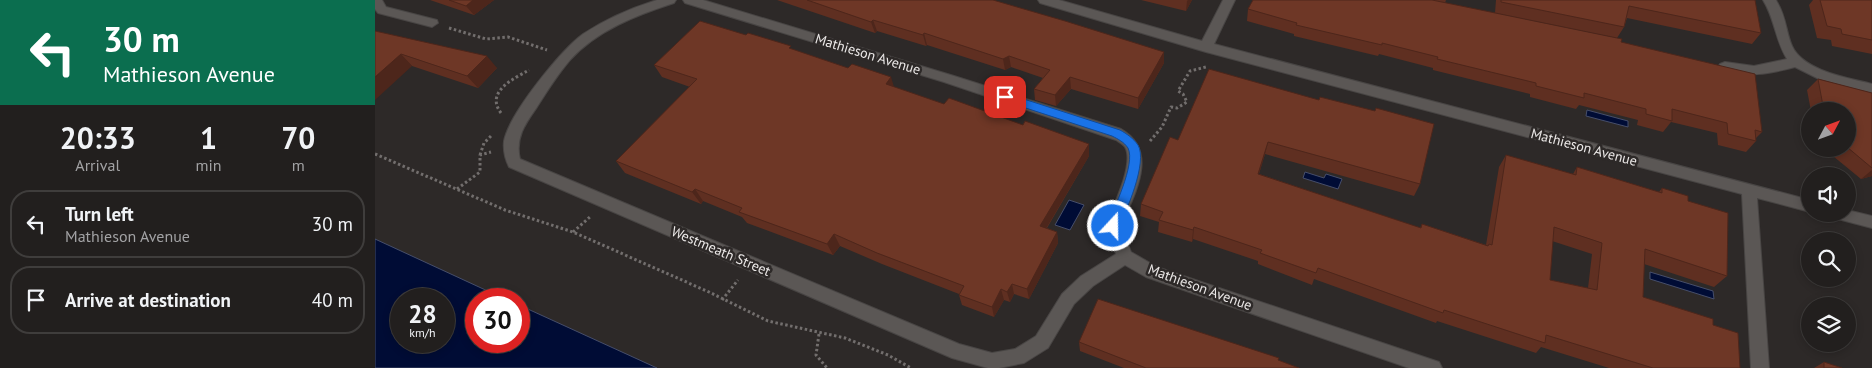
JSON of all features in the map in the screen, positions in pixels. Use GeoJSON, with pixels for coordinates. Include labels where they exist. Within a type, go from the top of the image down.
{"type":"FeatureCollection","features":[{"type":"Feature","properties":{"kind":"street"},"geometry":{"type":"LineString","coordinates":[[376,0],[383,10],[432,23]]}},
{"type":"Feature","properties":{"kind":"street"},"geometry":{"type":"LineString","coordinates":[[509,148],[510,138],[517,125],[568,54],[600,30],[641,9],[670,0]]}},
{"type":"Feature","properties":{"kind":"street","name":"Mathieson Avenue"},"geometry":{"type":"LineString","coordinates":[[689,0],[949,79],[1116,133],[1127,139],[1133,147],[1135,156],[1130,181],[1113,226],[1125,257],[1152,272],[1433,368]]}},
{"type":"Feature","properties":{"kind":"street","name":"Mathieson Avenue"},"geometry":{"type":"LineString","coordinates":[[1044,0],[1206,47],[1801,204]]}},
{"type":"Feature","properties":{"kind":"street"},"geometry":{"type":"LineString","coordinates":[[1206,47],[1229,0]]}},
{"type":"Feature","properties":{"kind":"street"},"geometry":{"type":"LineString","coordinates":[[1769,0],[1776,7],[1787,49],[1797,61],[1817,74],[1872,88]]}},
{"type":"Feature","properties":{"kind":"street"},"geometry":{"type":"LineString","coordinates":[[1715,65],[1744,71],[1770,70],[1797,61]]}},
{"type":"Feature","properties":{"kind":"street","name":"Westmeath Street"},"geometry":{"type":"LineString","coordinates":[[509,148],[514,163],[958,352],[992,361],[1018,357],[1042,342],[1068,298],[1087,282],[1125,257]]}},
{"type":"Feature","properties":{"kind":"street"},"geometry":{"type":"LineString","coordinates":[[1749,191],[1759,368]]}},
{"type":"Feature","properties":{"kind":"street"},"geometry":{"type":"LineString","coordinates":[[1856,218],[1872,222]]}},
{"type":"Feature","properties":{"kind":"path"},"geometry":{"type":"LineString","coordinates":[[432,23],[486,39],[508,38],[568,54]]}},
{"type":"Feature","properties":{"kind":"path"},"geometry":{"type":"LineString","coordinates":[[1162,127],[1171,107],[1177,108],[1187,102],[1183,94],[1178,91],[1190,72],[1206,68]]}},
{"type":"Feature","properties":{"kind":"path"},"geometry":{"type":"LineString","coordinates":[[457,189],[480,172],[481,155],[509,148]]}},
{"type":"Feature","properties":{"kind":"path"},"geometry":{"type":"LineString","coordinates":[[375,154],[505,210],[573,232],[709,292],[768,321],[819,334],[845,338],[888,354],[911,368]]}},
{"type":"Feature","properties":{"kind":"path"},"geometry":{"type":"LineString","coordinates":[[819,334],[816,354],[827,368]]}},
{"type":"Feature","properties":{"kind":"water"},"geometry":{"type":"Polygon","coordinates":[[[1587,110],[1628,121],[1628,127],[1586,116],[1587,110]]]}},
{"type":"Feature","properties":{"kind":"water"},"geometry":{"type":"Polygon","coordinates":[[[1305,172],[1324,178],[1326,174],[1342,179],[1338,189],[1303,178],[1305,172]]]}},
{"type":"Feature","properties":{"kind":"water"},"geometry":{"type":"Polygon","coordinates":[[[1069,200],[1084,205],[1070,230],[1055,225],[1069,200]]]}},
{"type":"Feature","properties":{"kind":"water"},"geometry":{"type":"Polygon","coordinates":[[[375,239],[481,288],[465,288],[465,353],[530,353],[530,310],[657,368],[375,368],[375,239]]]}},
{"type":"Feature","properties":{"kind":"water"},"geometry":{"type":"Polygon","coordinates":[[[1650,272],[1713,291],[1714,299],[1650,279],[1650,272]]]}},
{"type":"Feature","properties":{"kind":"building"},"geometry":{"type":"Polygon","coordinates":[[[449,0],[473,0],[466,6],[449,0]]]}},
{"type":"Feature","properties":{"kind":"building"},"geometry":{"type":"Polygon","coordinates":[[[807,0],[993,0],[1164,52],[1138,98],[1070,77],[1055,95],[1034,89],[1050,70],[1009,56],[1003,59],[924,33],[923,35],[873,20],[871,22],[807,0]]]}},
{"type":"Feature","properties":{"kind":"building"},"geometry":{"type":"Polygon","coordinates":[[[1253,0],[1432,0],[1622,39],[1621,42],[1755,74],[1762,132],[1755,130],[1756,141],[1728,134],[1727,123],[1672,109],[1672,121],[1646,114],[1646,109],[1584,93],[1584,98],[1536,86],[1536,83],[1437,59],[1438,57],[1296,25],[1297,23],[1248,9],[1253,0]]]}},
{"type":"Feature","properties":{"kind":"building"},"geometry":{"type":"Polygon","coordinates":[[[1501,0],[1755,0],[1761,33],[1629,6],[1624,27],[1501,2],[1501,0]]]}},
{"type":"Feature","properties":{"kind":"building"},"geometry":{"type":"Polygon","coordinates":[[[1820,0],[1872,0],[1872,40],[1842,34],[1841,29],[1827,26],[1820,0]]]}},
{"type":"Feature","properties":{"kind":"building"},"geometry":{"type":"Polygon","coordinates":[[[700,21],[791,46],[789,48],[848,68],[852,64],[891,77],[886,84],[944,104],[949,98],[1023,125],[1025,121],[1089,144],[1040,226],[1057,232],[1027,289],[1012,284],[1007,292],[1001,289],[992,307],[959,295],[964,286],[877,253],[834,234],[827,244],[739,212],[742,208],[695,189],[692,192],[616,161],[697,79],[654,65],[700,21]]]}},
{"type":"Feature","properties":{"kind":"building"},"geometry":{"type":"Polygon","coordinates":[[[375,31],[487,56],[467,76],[401,54],[375,77],[375,31]]]}},
{"type":"Feature","properties":{"kind":"building"},"geometry":{"type":"Polygon","coordinates":[[[1209,69],[1319,100],[1320,97],[1375,111],[1376,108],[1434,124],[1420,184],[1268,142],[1258,174],[1421,228],[1422,224],[1488,246],[1489,244],[1492,245],[1506,155],[1576,175],[1577,167],[1662,193],[1662,188],[1688,196],[1688,201],[1728,213],[1727,276],[1645,249],[1643,297],[1713,319],[1713,325],[1738,333],[1740,368],[1653,368],[1546,335],[1545,343],[1444,310],[1443,313],[1318,268],[1316,273],[1260,253],[1262,250],[1194,227],[1193,230],[1159,220],[1163,212],[1141,204],[1170,137],[1178,140],[1209,69]],[[1554,227],[1550,280],[1597,290],[1602,243],[1554,227]]]}},
{"type":"Feature","properties":{"kind":"building"},"geometry":{"type":"Polygon","coordinates":[[[1818,79],[1872,93],[1872,168],[1856,155],[1856,102],[1822,102],[1818,79]]]}},
{"type":"Feature","properties":{"kind":"building"},"geometry":{"type":"Polygon","coordinates":[[[1098,299],[1279,358],[1278,360],[1299,368],[1146,368],[1079,342],[1098,299]]]}},
{"type":"Feature","properties":{"kind":"building"},"geometry":{"type":"Polygon","coordinates":[[[1824,362],[1842,368],[1824,368],[1824,362]]]}},
{"type":"Feature","properties":{"kind":"route"},"geometry":{"type":"LineString","coordinates":[[1005,97],[1116,133],[1127,139],[1133,147],[1135,156],[1130,181],[1113,226]]}}]}
